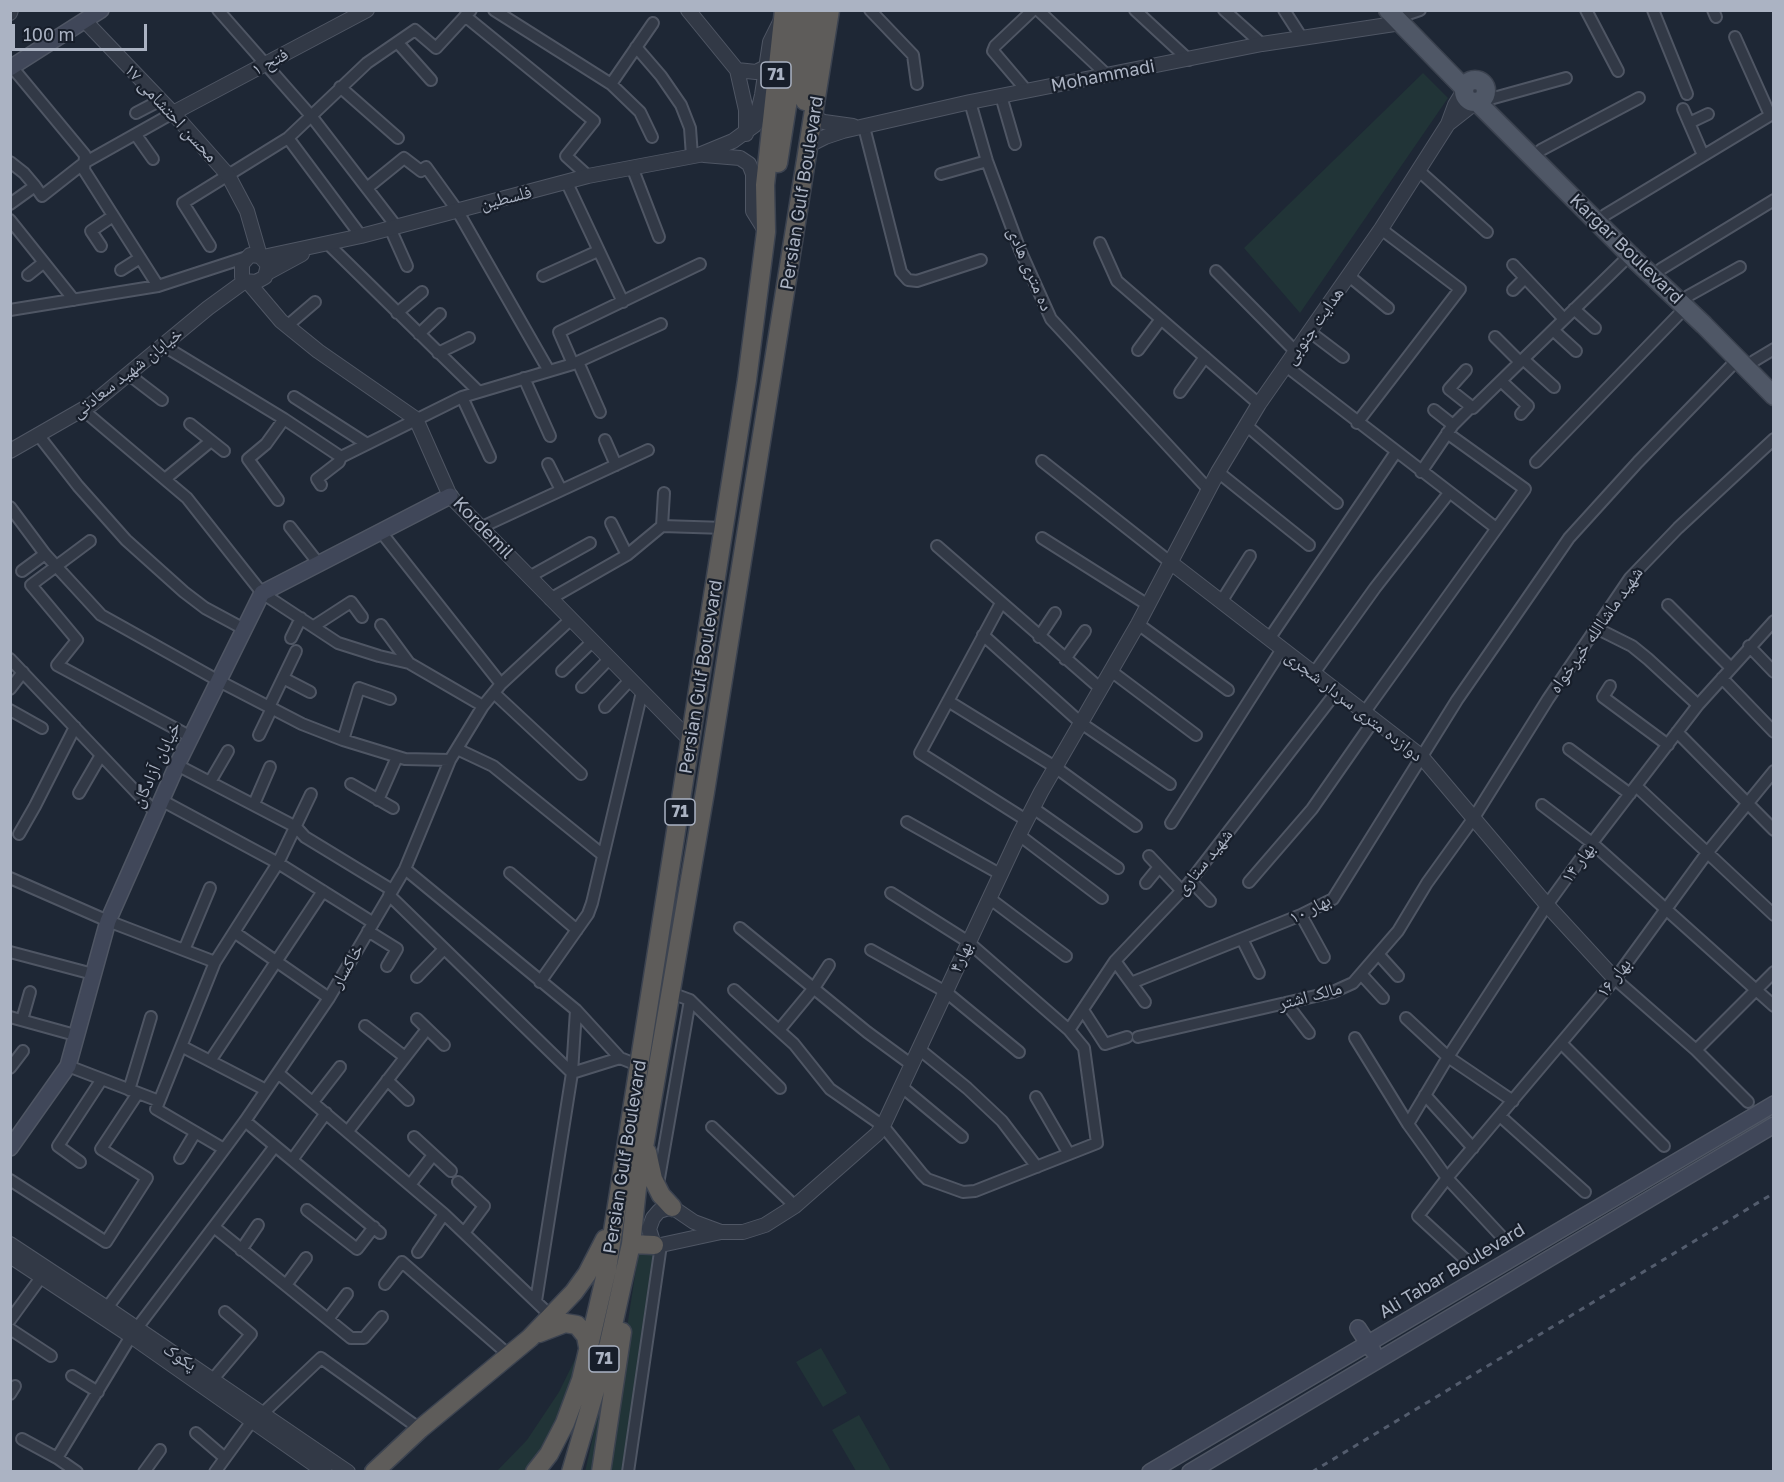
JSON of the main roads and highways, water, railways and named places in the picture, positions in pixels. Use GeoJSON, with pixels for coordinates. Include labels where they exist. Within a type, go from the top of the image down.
{"type":"FeatureCollection","features":[{"type":"Feature","properties":{"kind":"highway"},"geometry":{"type":"LineString","coordinates":[[766,232],[802,10]]}},
{"type":"Feature","properties":{"kind":"highway"},"geometry":{"type":"LineString","coordinates":[[796,236],[797,183],[815,10]]}},
{"type":"Feature","properties":{"kind":"highway","name":"Persian Gulf Boulevard"},"geometry":{"type":"LineString","coordinates":[[571,1472],[609,1344],[631,1244],[637,1188],[796,236],[830,10]]}},
{"type":"Feature","properties":{"kind":"highway","name":"Persian Gulf Boulevard"},"geometry":{"type":"LineString","coordinates":[[541,1468],[565,1423],[589,1353],[607,1269],[753,339],[766,232],[765,185],[784,13]]}},
{"type":"Feature","properties":{"kind":"highway"},"geometry":{"type":"LineString","coordinates":[[647,1130],[649,1162],[657,1187],[672,1207]]}},
{"type":"Feature","properties":{"kind":"highway"},"geometry":{"type":"LineString","coordinates":[[374,1472],[420,1430],[510,1356],[552,1316],[587,1274],[600,1252],[610,1226],[620,1185]]}},
{"type":"Feature","properties":{"kind":"highway"},"geometry":{"type":"LineString","coordinates":[[601,1472],[616,1375],[631,1244],[657,1245]]}},
{"type":"Feature","properties":{"kind":"highway"},"geometry":{"type":"LineString","coordinates":[[530,1338],[553,1326],[572,1323],[580,1327],[584,1333],[589,1353]]}},
{"type":"Feature","properties":{"kind":"main road"},"geometry":{"type":"LineString","coordinates":[[11,67],[101,10]]}},
{"type":"Feature","properties":{"kind":"main road","name":"Kargar Boulevard"},"geometry":{"type":"LineString","coordinates":[[1404,14],[1476,94],[1630,255],[1687,302],[1746,360],[1773,381]]}},
{"type":"Feature","properties":{"kind":"main road","name":"Kargar Boulevard"},"geometry":{"type":"LineString","coordinates":[[1476,94],[1541,150],[1661,269],[1687,302]]}},
{"type":"Feature","properties":{"kind":"main road","name":"Kargar Boulevard"},"geometry":{"type":"LineString","coordinates":[[1746,360],[1773,396]]}},
{"type":"Feature","properties":{"kind":"main road","name":"خیابان آزادگان"},"geometry":{"type":"LineString","coordinates":[[10,1148],[69,1066],[75,1035],[108,921],[177,765],[262,593],[450,496]]}},
{"type":"Feature","properties":{"kind":"main road","name":"Ali Tabar Boulevard"},"geometry":{"type":"LineString","coordinates":[[1150,1472],[1773,1104]]}},
{"type":"Feature","properties":{"kind":"main road","name":"Ali Tabar Boulevard"},"geometry":{"type":"LineString","coordinates":[[1190,1472],[1773,1125]]}},
{"type":"Feature","properties":{"kind":"main road"},"geometry":{"type":"LineString","coordinates":[[1358,1328],[1377,1359]]}},
{"type":"Feature","properties":{"kind":"railway"},"geometry":{"type":"LineString","coordinates":[[1312,1472],[1774,1193]]}}]}
